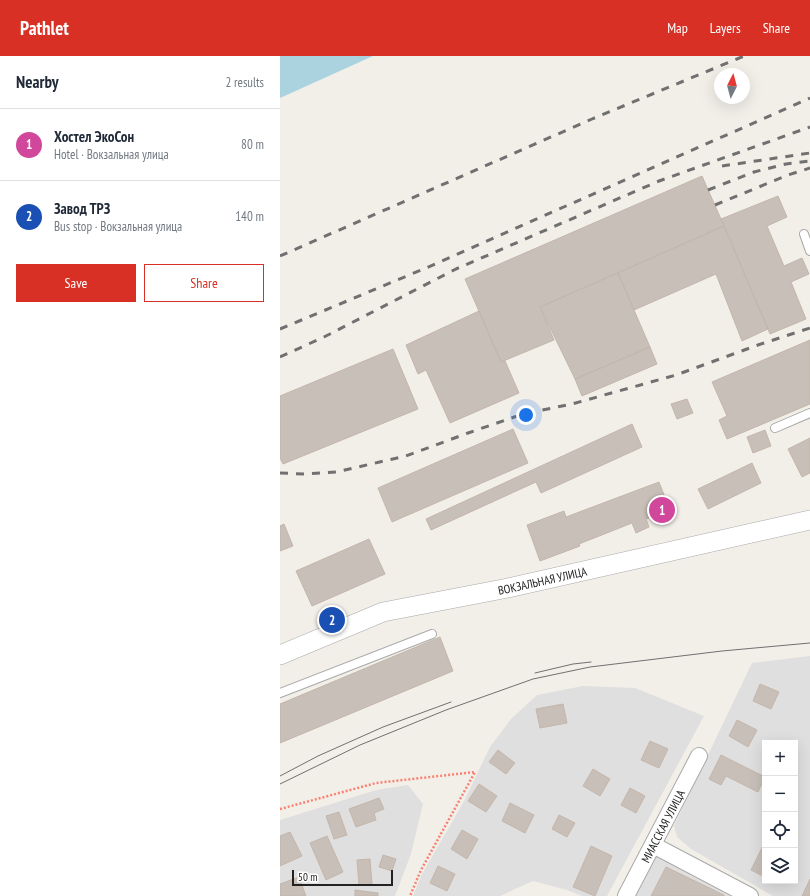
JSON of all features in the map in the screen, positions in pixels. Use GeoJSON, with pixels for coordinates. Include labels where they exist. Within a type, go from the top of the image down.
{"type":"FeatureCollection","features":[{"type":"Feature","properties":{"kind":"street","name":"ВОКЗАЛЬНАЯ УЛИЦА"},"geometry":{"type":"LineString","coordinates":[[280,655],[383,612],[508,588],[810,520]]}},
{"type":"Feature","properties":{"kind":"street","name":"МИАССКАЯ УЛИЦА"},"geometry":{"type":"LineString","coordinates":[[626,896],[699,756]]}},
{"type":"Feature","properties":{"kind":"street"},"geometry":{"type":"LineString","coordinates":[[653,845],[750,896]]}},
{"type":"Feature","properties":{"kind":"lane"},"geometry":{"type":"LineString","coordinates":[[804,234],[810,251]]}},
{"type":"Feature","properties":{"kind":"lane"},"geometry":{"type":"LineString","coordinates":[[775,428],[810,413]]}},
{"type":"Feature","properties":{"kind":"lane"},"geometry":{"type":"LineString","coordinates":[[280,693],[432,634]]}},
{"type":"Feature","properties":{"kind":"path"},"geometry":{"type":"LineString","coordinates":[[280,809],[376,783],[475,772],[421,870],[410,896]]}},
{"type":"Feature","properties":{"kind":"shaded area"},"geometry":{"type":"Polygon","coordinates":[[[810,656],[810,896],[773,896],[691,849],[677,837],[674,826],[752,663],[810,656]]]}},
{"type":"Feature","properties":{"kind":"shaded area"},"geometry":{"type":"Polygon","coordinates":[[[583,686],[635,688],[704,716],[607,896],[582,896],[567,890],[533,881],[500,896],[413,896],[422,874],[463,803],[490,747],[511,719],[537,695],[583,686]]]}},
{"type":"Feature","properties":{"kind":"shaded area"},"geometry":{"type":"Polygon","coordinates":[[[408,785],[423,804],[411,854],[395,896],[280,896],[280,820],[376,790],[408,785]]]}},
{"type":"Feature","properties":{"kind":"shaded area"},"geometry":{"type":"Polygon","coordinates":[[[655,850],[740,896],[631,896],[655,850]]]}},
{"type":"Feature","properties":{"kind":"water"},"geometry":{"type":"Polygon","coordinates":[[[280,56],[373,56],[280,98],[280,56]]]}},
{"type":"Feature","properties":{"kind":"building"},"geometry":{"type":"Polygon","coordinates":[[[702,176],[724,226],[540,307],[554,340],[501,362],[465,279],[702,176]]]}},
{"type":"Feature","properties":{"kind":"building"},"geometry":{"type":"Polygon","coordinates":[[[778,196],[787,217],[767,226],[784,266],[802,258],[809,274],[791,282],[806,319],[770,334],[721,219],[778,196]]]}},
{"type":"Feature","properties":{"kind":"building"},"geometry":{"type":"Polygon","coordinates":[[[724,226],[768,329],[742,341],[716,274],[634,310],[618,273],[724,226]]]}},
{"type":"Feature","properties":{"kind":"building"},"geometry":{"type":"Polygon","coordinates":[[[618,273],[650,347],[575,379],[540,307],[618,273]]]}},
{"type":"Feature","properties":{"kind":"building"},"geometry":{"type":"Polygon","coordinates":[[[479,311],[501,362],[505,361],[519,393],[450,423],[426,370],[418,374],[406,345],[479,311]]]}},
{"type":"Feature","properties":{"kind":"building"},"geometry":{"type":"Polygon","coordinates":[[[810,340],[810,404],[727,439],[719,420],[727,416],[712,382],[810,340]]]}},
{"type":"Feature","properties":{"kind":"building"},"geometry":{"type":"Polygon","coordinates":[[[650,347],[657,364],[582,396],[575,379],[650,347]]]}},
{"type":"Feature","properties":{"kind":"building"},"geometry":{"type":"Polygon","coordinates":[[[393,349],[418,409],[283,464],[280,458],[280,396],[393,349]]]}},
{"type":"Feature","properties":{"kind":"building"},"geometry":{"type":"Polygon","coordinates":[[[687,399],[693,413],[677,419],[671,404],[687,399]]]}},
{"type":"Feature","properties":{"kind":"building"},"geometry":{"type":"Polygon","coordinates":[[[632,424],[642,447],[541,493],[536,482],[431,530],[426,519],[632,424]]]}},
{"type":"Feature","properties":{"kind":"building"},"geometry":{"type":"Polygon","coordinates":[[[513,429],[528,463],[392,522],[378,488],[513,429]]]}},
{"type":"Feature","properties":{"kind":"building"},"geometry":{"type":"Polygon","coordinates":[[[765,430],[771,446],[753,453],[747,437],[765,430]]]}},
{"type":"Feature","properties":{"kind":"building"},"geometry":{"type":"Polygon","coordinates":[[[810,438],[810,473],[802,477],[788,449],[810,438]]]}},
{"type":"Feature","properties":{"kind":"building"},"geometry":{"type":"Polygon","coordinates":[[[752,463],[761,483],[708,509],[698,489],[752,463]]]}},
{"type":"Feature","properties":{"kind":"building"},"geometry":{"type":"Polygon","coordinates":[[[659,482],[670,510],[646,519],[649,527],[636,533],[632,523],[579,544],[580,546],[540,561],[527,525],[564,511],[566,517],[659,482]]]}},
{"type":"Feature","properties":{"kind":"building"},"geometry":{"type":"Polygon","coordinates":[[[284,524],[293,546],[280,551],[280,526],[284,524]]]}},
{"type":"Feature","properties":{"kind":"building"},"geometry":{"type":"Polygon","coordinates":[[[369,539],[385,574],[312,606],[296,571],[369,539]]]}},
{"type":"Feature","properties":{"kind":"building"},"geometry":{"type":"Polygon","coordinates":[[[440,637],[453,671],[280,743],[280,704],[440,637]]]}},
{"type":"Feature","properties":{"kind":"building"},"geometry":{"type":"Polygon","coordinates":[[[760,684],[779,692],[771,709],[753,701],[760,684]]]}},
{"type":"Feature","properties":{"kind":"building"},"geometry":{"type":"Polygon","coordinates":[[[563,704],[567,723],[540,728],[536,709],[563,704]]]}},
{"type":"Feature","properties":{"kind":"building"},"geometry":{"type":"Polygon","coordinates":[[[737,720],[757,730],[748,747],[729,736],[737,720]]]}},
{"type":"Feature","properties":{"kind":"building"},"geometry":{"type":"Polygon","coordinates":[[[650,741],[668,749],[659,768],[641,760],[650,741]]]}},
{"type":"Feature","properties":{"kind":"building"},"geometry":{"type":"Polygon","coordinates":[[[498,750],[515,763],[506,774],[489,762],[498,750]]]}},
{"type":"Feature","properties":{"kind":"building"},"geometry":{"type":"Polygon","coordinates":[[[721,755],[762,776],[762,783],[758,792],[726,776],[721,785],[709,779],[721,755]]]}},
{"type":"Feature","properties":{"kind":"building"},"geometry":{"type":"Polygon","coordinates":[[[593,769],[610,779],[600,796],[583,786],[593,769]]]}},
{"type":"Feature","properties":{"kind":"building"},"geometry":{"type":"Polygon","coordinates":[[[479,784],[497,796],[486,812],[468,801],[479,784]]]}},
{"type":"Feature","properties":{"kind":"building"},"geometry":{"type":"Polygon","coordinates":[[[630,788],[645,796],[636,813],[621,805],[630,788]]]}},
{"type":"Feature","properties":{"kind":"building"},"geometry":{"type":"Polygon","coordinates":[[[379,798],[384,809],[374,813],[376,820],[356,827],[349,809],[379,798]]]}},
{"type":"Feature","properties":{"kind":"building"},"geometry":{"type":"Polygon","coordinates":[[[510,803],[534,815],[525,833],[502,821],[510,803]]]}},
{"type":"Feature","properties":{"kind":"building"},"geometry":{"type":"Polygon","coordinates":[[[339,812],[347,835],[334,839],[326,816],[339,812]]]}},
{"type":"Feature","properties":{"kind":"building"},"geometry":{"type":"Polygon","coordinates":[[[559,815],[575,823],[567,837],[552,829],[559,815]]]}},
{"type":"Feature","properties":{"kind":"building"},"geometry":{"type":"Polygon","coordinates":[[[462,830],[478,839],[467,859],[451,849],[462,830]]]}},
{"type":"Feature","properties":{"kind":"building"},"geometry":{"type":"Polygon","coordinates":[[[290,832],[302,856],[280,866],[280,836],[290,832]]]}},
{"type":"Feature","properties":{"kind":"building"},"geometry":{"type":"Polygon","coordinates":[[[327,836],[343,872],[326,880],[310,843],[327,836]]]}},
{"type":"Feature","properties":{"kind":"building"},"geometry":{"type":"Polygon","coordinates":[[[591,846],[612,856],[595,896],[573,887],[591,846]]]}},
{"type":"Feature","properties":{"kind":"building"},"geometry":{"type":"Polygon","coordinates":[[[762,848],[762,876],[751,870],[762,848]]]}},
{"type":"Feature","properties":{"kind":"building"},"geometry":{"type":"Polygon","coordinates":[[[383,855],[396,859],[392,871],[379,867],[383,855]]]}},
{"type":"Feature","properties":{"kind":"building"},"geometry":{"type":"Polygon","coordinates":[[[370,859],[372,884],[359,885],[357,860],[370,859]]]}},
{"type":"Feature","properties":{"kind":"building"},"geometry":{"type":"Polygon","coordinates":[[[438,866],[455,874],[447,891],[430,883],[438,866]]]}},
{"type":"Feature","properties":{"kind":"building"},"geometry":{"type":"Polygon","coordinates":[[[666,867],[724,895],[724,896],[651,896],[666,867]]]}},
{"type":"Feature","properties":{"kind":"building"},"geometry":{"type":"Polygon","coordinates":[[[299,877],[306,896],[280,896],[280,884],[299,877]]]}},
{"type":"Feature","properties":{"kind":"building"},"geometry":{"type":"Polygon","coordinates":[[[810,879],[810,896],[802,896],[810,879]]]}},
{"type":"Feature","properties":{"kind":"building"},"geometry":{"type":"Polygon","coordinates":[[[355,890],[378,893],[378,896],[355,896],[355,890]]]}},
{"type":"Feature","properties":{"kind":"tram line"},"geometry":{"type":"LineString","coordinates":[[280,784],[360,745],[446,710],[533,679],[590,667],[722,651],[810,643]]}},
{"type":"Feature","properties":{"kind":"tram line"},"geometry":{"type":"LineString","coordinates":[[535,673],[573,664],[591,662]]}},
{"type":"Feature","properties":{"kind":"tram line"},"geometry":{"type":"LineString","coordinates":[[280,776],[318,756],[383,727],[451,702]]}},
{"type":"Feature","properties":{"kind":"railway"},"geometry":{"type":"LineString","coordinates":[[280,256],[592,119],[744,56]]}},
{"type":"Feature","properties":{"kind":"railway"},"geometry":{"type":"LineString","coordinates":[[280,329],[426,268],[810,98]]}},
{"type":"Feature","properties":{"kind":"railway"},"geometry":{"type":"LineString","coordinates":[[280,357],[324,337],[456,269],[659,181],[810,127]]}},
{"type":"Feature","properties":{"kind":"railway"},"geometry":{"type":"LineString","coordinates":[[722,166],[810,153]]}},
{"type":"Feature","properties":{"kind":"railway"},"geometry":{"type":"LineString","coordinates":[[708,190],[754,172],[786,164],[810,161]]}},
{"type":"Feature","properties":{"kind":"railway"},"geometry":{"type":"LineString","coordinates":[[715,205],[788,175],[810,168]]}},
{"type":"Feature","properties":{"kind":"railway"},"geometry":{"type":"LineString","coordinates":[[280,473],[304,474],[336,472],[406,456],[523,414],[572,404],[676,375],[810,328]]}},
{"type":"Feature","properties":{"kind":"place","name":"Хостел ЭкоСон"},"geometry":{"type":"Point","coordinates":[662,510]}},
{"type":"Feature","properties":{"kind":"place","name":"Завод ТРЗ"},"geometry":{"type":"Point","coordinates":[332,620]}}]}
